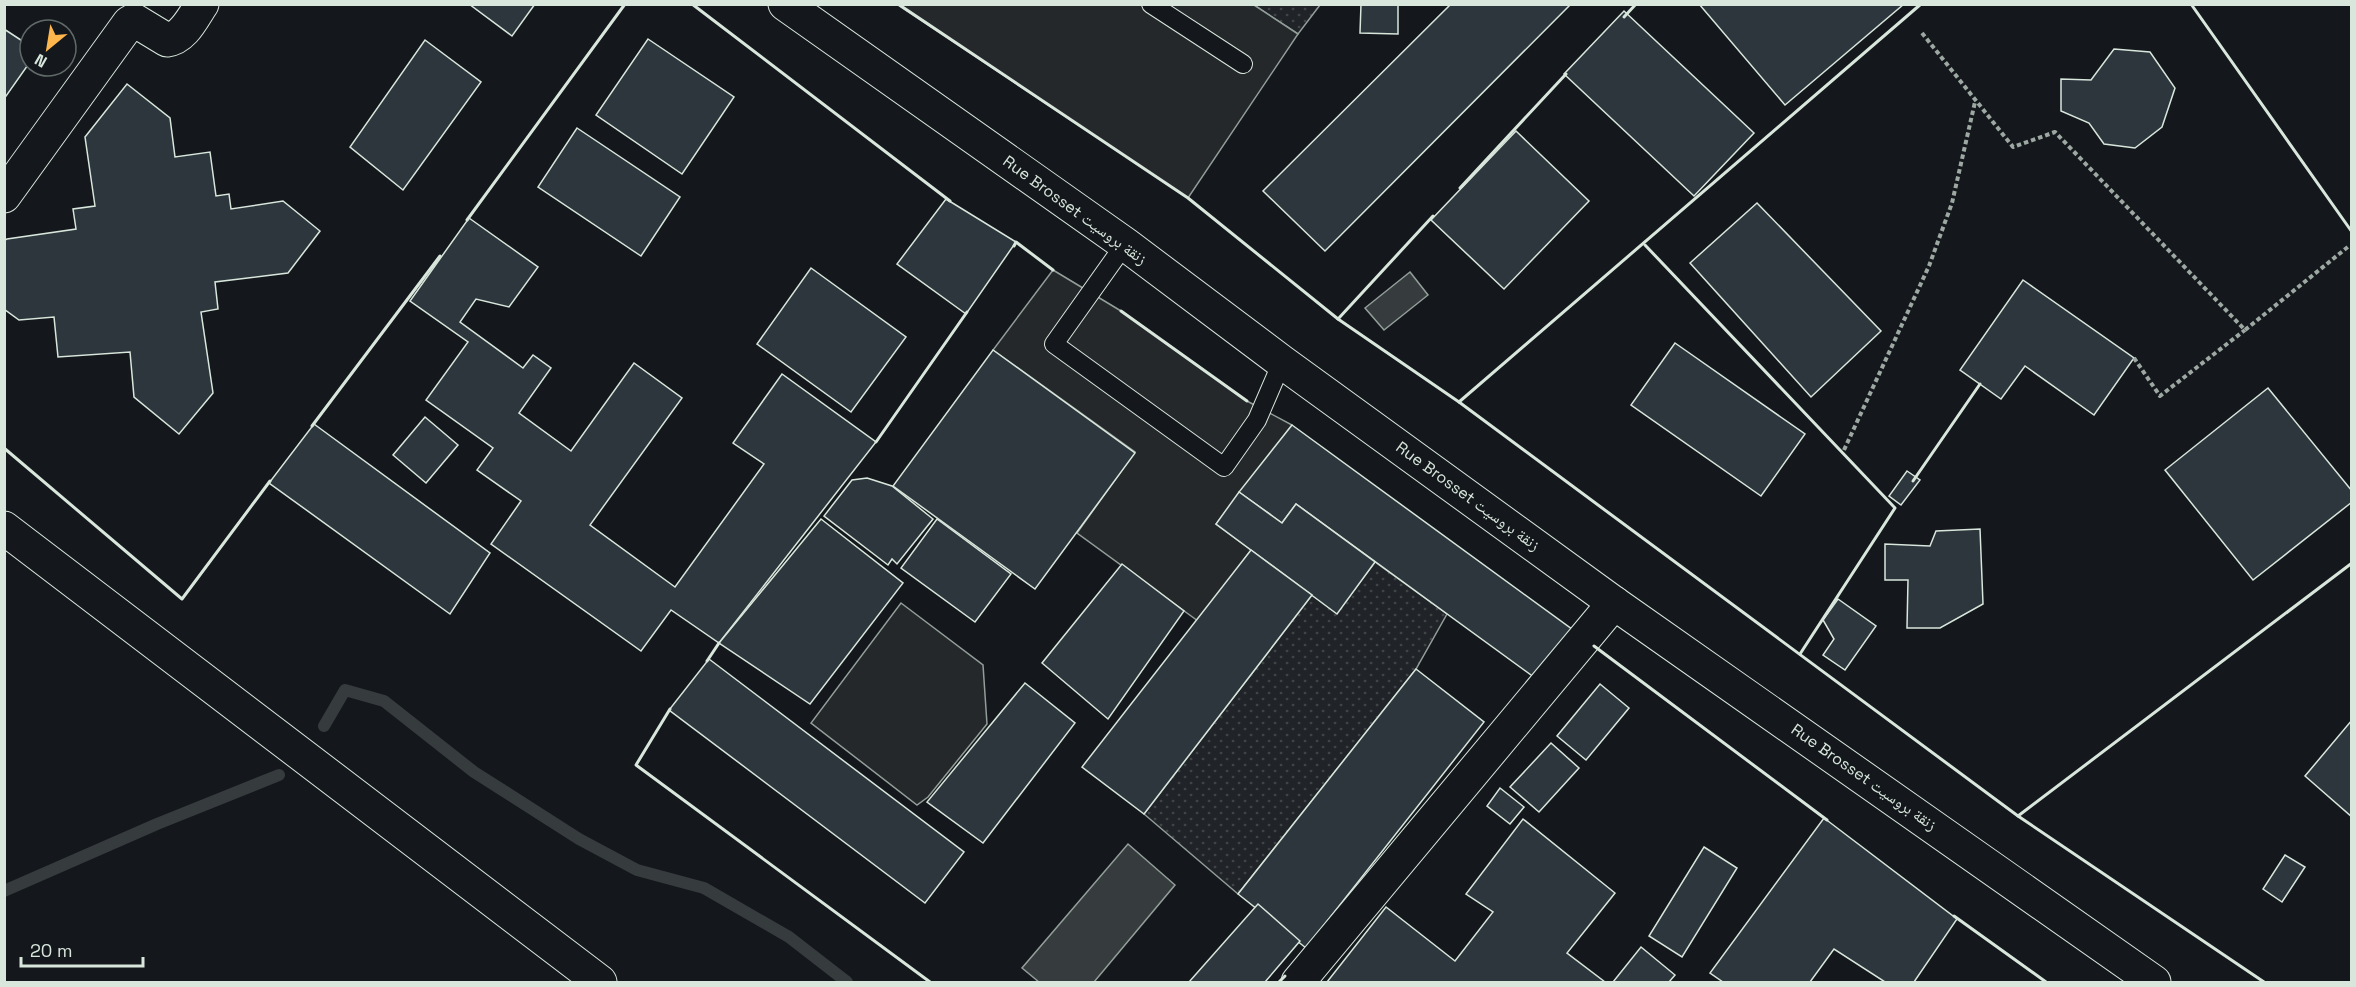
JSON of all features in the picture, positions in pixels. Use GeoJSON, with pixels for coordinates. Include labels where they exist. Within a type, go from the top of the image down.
{"type":"FeatureCollection","features":[{"type":"Feature","properties":{"kind":"main road"},"geometry":{"type":"LineString","coordinates":[[4,196],[129,22],[134,20],[167,40],[172,40],[180,34],[202,4]]}},
{"type":"Feature","properties":{"kind":"main road","name":"Rue Brosset زنقة بروسيت"},"geometry":{"type":"LineString","coordinates":[[785,4],[1125,244],[1282,362],[1614,603],[2154,982]]}},
{"type":"Feature","properties":{"kind":"main road"},"geometry":{"type":"LineString","coordinates":[[4,528],[600,982]]}},
{"type":"Feature","properties":{"kind":"main road"},"geometry":{"type":"LineString","coordinates":[[1298,982],[1614,603]]}},
{"type":"Feature","properties":{"kind":"lane"},"geometry":{"type":"LineString","coordinates":[[1150,4],[1243,64]]}},
{"type":"Feature","properties":{"kind":"lane"},"geometry":{"type":"LineString","coordinates":[[1125,244],[1054,344],[1224,467],[1257,420],[1282,362]]}},
{"type":"Feature","properties":{"kind":"path"},"geometry":{"type":"LineString","coordinates":[[1922,33],[2013,147],[2055,132],[2246,330]]}},
{"type":"Feature","properties":{"kind":"path"},"geometry":{"type":"LineString","coordinates":[[1844,450],[1929,266],[1952,203],[1975,101]]}},
{"type":"Feature","properties":{"kind":"path"},"geometry":{"type":"LineString","coordinates":[[2134,358],[2160,396],[2349,246]]}},
{"type":"Feature","properties":{"kind":"shaded area"},"geometry":{"type":"Polygon","coordinates":[[[898,5],[1254,5],[1298,34],[1188,198],[898,5]]]}},
{"type":"Feature","properties":{"kind":"shaded area"},"geometry":{"type":"Polygon","coordinates":[[[1254,5],[1320,5],[1298,34],[1254,5]]]}},
{"type":"Feature","properties":{"kind":"shaded area"},"geometry":{"type":"Polygon","coordinates":[[[1053,270],[1121,311],[1247,401],[1292,425],[1216,524],[1251,550],[1198,621],[1077,533],[1135,452],[993,350],[1053,270]]]}},
{"type":"Feature","properties":{"kind":"shaded area"},"geometry":{"type":"Polygon","coordinates":[[[1410,272],[1428,295],[1384,330],[1365,308],[1410,272]]]}},
{"type":"Feature","properties":{"kind":"shaded area"},"geometry":{"type":"Polygon","coordinates":[[[1375,562],[1447,614],[1416,669],[1238,894],[1144,814],[1312,595],[1337,613],[1375,562]]]}},
{"type":"Feature","properties":{"kind":"shaded area"},"geometry":{"type":"Polygon","coordinates":[[[901,603],[983,665],[987,724],[928,797],[917,805],[811,723],[901,603]]]}},
{"type":"Feature","properties":{"kind":"shaded area"},"geometry":{"type":"Polygon","coordinates":[[[1128,844],[1175,885],[1094,982],[1039,982],[1022,968],[1128,844]]]}},
{"type":"Feature","properties":{"kind":"building"},"geometry":{"type":"Polygon","coordinates":[[[469,4],[535,4],[512,36],[469,4]]]}},
{"type":"Feature","properties":{"kind":"building"},"geometry":{"type":"Polygon","coordinates":[[[1361,4],[1398,4],[1398,34],[1360,33],[1361,4]]]}},
{"type":"Feature","properties":{"kind":"building"},"geometry":{"type":"Polygon","coordinates":[[[1451,4],[1571,4],[1325,251],[1263,191],[1451,4]]]}},
{"type":"Feature","properties":{"kind":"building"},"geometry":{"type":"Polygon","coordinates":[[[1699,4],[1904,4],[1785,105],[1699,4]]]}},
{"type":"Feature","properties":{"kind":"building"},"geometry":{"type":"Polygon","coordinates":[[[1624,11],[1754,133],[1694,196],[1564,74],[1624,11]]]}},
{"type":"Feature","properties":{"kind":"building"},"geometry":{"type":"Polygon","coordinates":[[[4,29],[18,38],[19,78],[4,99],[4,29]]]}},
{"type":"Feature","properties":{"kind":"building"},"geometry":{"type":"Polygon","coordinates":[[[648,39],[734,97],[682,174],[596,115],[648,39]]]}},
{"type":"Feature","properties":{"kind":"building"},"geometry":{"type":"Polygon","coordinates":[[[425,40],[481,82],[403,190],[350,147],[425,40]]]}},
{"type":"Feature","properties":{"kind":"building"},"geometry":{"type":"Polygon","coordinates":[[[2114,49],[2150,52],[2175,88],[2162,127],[2135,148],[2104,144],[2089,123],[2061,111],[2061,79],[2091,80],[2114,49]]]}},
{"type":"Feature","properties":{"kind":"building"},"geometry":{"type":"Polygon","coordinates":[[[127,84],[170,118],[175,157],[210,152],[216,196],[229,194],[231,209],[283,201],[320,231],[288,273],[215,282],[218,309],[201,312],[213,393],[179,434],[134,397],[130,352],[58,357],[54,317],[19,320],[4,309],[4,241],[76,229],[73,209],[95,206],[85,137],[127,84]]]}},
{"type":"Feature","properties":{"kind":"building"},"geometry":{"type":"Polygon","coordinates":[[[577,128],[680,197],[641,256],[538,187],[577,128]]]}},
{"type":"Feature","properties":{"kind":"building"},"geometry":{"type":"Polygon","coordinates":[[[1516,131],[1589,201],[1504,289],[1431,220],[1516,131]]]}},
{"type":"Feature","properties":{"kind":"building"},"geometry":{"type":"Polygon","coordinates":[[[946,199],[1016,242],[966,314],[897,264],[946,199]]]}},
{"type":"Feature","properties":{"kind":"building"},"geometry":{"type":"Polygon","coordinates":[[[1757,203],[1881,331],[1811,397],[1690,263],[1757,203]]]}},
{"type":"Feature","properties":{"kind":"building"},"geometry":{"type":"Polygon","coordinates":[[[469,218],[538,267],[509,307],[476,299],[460,322],[523,368],[533,355],[551,368],[519,413],[571,451],[634,363],[682,398],[590,525],[675,587],[764,464],[733,443],[782,374],[876,442],[719,643],[671,610],[641,651],[491,544],[521,501],[477,470],[493,448],[426,400],[468,342],[410,301],[469,218]]]}},
{"type":"Feature","properties":{"kind":"building"},"geometry":{"type":"Polygon","coordinates":[[[811,268],[906,337],[851,412],[757,344],[811,268]]]}},
{"type":"Feature","properties":{"kind":"building"},"geometry":{"type":"Polygon","coordinates":[[[2023,280],[2134,358],[2094,415],[2025,366],[2001,399],[1960,370],[2023,280]]]}},
{"type":"Feature","properties":{"kind":"building"},"geometry":{"type":"Polygon","coordinates":[[[1675,343],[1805,434],[1761,496],[1631,405],[1675,343]]]}},
{"type":"Feature","properties":{"kind":"building"},"geometry":{"type":"Polygon","coordinates":[[[993,350],[1135,453],[1035,589],[893,486],[993,350]]]}},
{"type":"Feature","properties":{"kind":"building"},"geometry":{"type":"Polygon","coordinates":[[[2268,388],[2352,491],[2352,502],[2253,580],[2165,470],[2268,388]]]}},
{"type":"Feature","properties":{"kind":"building"},"geometry":{"type":"Polygon","coordinates":[[[425,417],[458,445],[426,483],[393,455],[425,417]]]}},
{"type":"Feature","properties":{"kind":"building"},"geometry":{"type":"Polygon","coordinates":[[[314,424],[490,553],[450,614],[269,483],[314,424]]]}},
{"type":"Feature","properties":{"kind":"building"},"geometry":{"type":"Polygon","coordinates":[[[1292,425],[1580,635],[1542,683],[1296,504],[1282,523],[1239,492],[1292,425]]]}},
{"type":"Feature","properties":{"kind":"building"},"geometry":{"type":"Polygon","coordinates":[[[1907,471],[1920,480],[1901,505],[1889,496],[1907,471]]]}},
{"type":"Feature","properties":{"kind":"building"},"geometry":{"type":"Polygon","coordinates":[[[867,478],[892,486],[933,519],[897,564],[892,559],[888,565],[824,516],[852,480],[867,478]]]}},
{"type":"Feature","properties":{"kind":"building"},"geometry":{"type":"Polygon","coordinates":[[[1239,492],[1282,523],[1296,504],[1375,562],[1337,614],[1216,524],[1239,492]]]}},
{"type":"Feature","properties":{"kind":"building"},"geometry":{"type":"Polygon","coordinates":[[[821,519],[903,583],[810,704],[719,643],[821,519]]]}},
{"type":"Feature","properties":{"kind":"building"},"geometry":{"type":"Polygon","coordinates":[[[937,519],[1011,574],[975,622],[901,568],[937,519]]]}},
{"type":"Feature","properties":{"kind":"building"},"geometry":{"type":"Polygon","coordinates":[[[1980,529],[1983,604],[1940,628],[1907,628],[1908,580],[1885,580],[1885,544],[1930,546],[1936,531],[1980,529]]]}},
{"type":"Feature","properties":{"kind":"building"},"geometry":{"type":"Polygon","coordinates":[[[1251,550],[1312,595],[1144,814],[1082,767],[1251,550]]]}},
{"type":"Feature","properties":{"kind":"building"},"geometry":{"type":"Polygon","coordinates":[[[1122,564],[1184,611],[1108,719],[1042,663],[1122,564]]]}},
{"type":"Feature","properties":{"kind":"building"},"geometry":{"type":"Polygon","coordinates":[[[1838,599],[1876,626],[1845,670],[1823,655],[1834,639],[1823,620],[1838,599]]]}},
{"type":"Feature","properties":{"kind":"building"},"geometry":{"type":"Polygon","coordinates":[[[709,659],[964,852],[925,903],[669,710],[709,659]]]}},
{"type":"Feature","properties":{"kind":"building"},"geometry":{"type":"Polygon","coordinates":[[[1416,669],[1484,722],[1306,948],[1238,894],[1416,669]]]}},
{"type":"Feature","properties":{"kind":"building"},"geometry":{"type":"Polygon","coordinates":[[[1025,683],[1075,723],[983,843],[927,802],[1025,683]]]}},
{"type":"Feature","properties":{"kind":"building"},"geometry":{"type":"Polygon","coordinates":[[[1600,684],[1629,708],[1586,760],[1557,736],[1600,684]]]}},
{"type":"Feature","properties":{"kind":"building"},"geometry":{"type":"Polygon","coordinates":[[[2352,720],[2352,817],[2305,776],[2352,720]]]}},
{"type":"Feature","properties":{"kind":"building"},"geometry":{"type":"Polygon","coordinates":[[[1551,743],[1579,768],[1539,812],[1510,787],[1551,743]]]}},
{"type":"Feature","properties":{"kind":"building"},"geometry":{"type":"Polygon","coordinates":[[[1500,788],[1524,807],[1510,824],[1487,806],[1500,788]]]}},
{"type":"Feature","properties":{"kind":"building"},"geometry":{"type":"Polygon","coordinates":[[[1824,818],[1957,919],[1914,982],[1885,982],[1834,949],[1810,982],[1723,982],[1710,973],[1824,818]]]}},
{"type":"Feature","properties":{"kind":"building"},"geometry":{"type":"Polygon","coordinates":[[[1523,819],[1615,893],[1567,953],[1605,982],[1327,982],[1386,907],[1455,961],[1493,912],[1466,894],[1523,819]]]}},
{"type":"Feature","properties":{"kind":"building"},"geometry":{"type":"Polygon","coordinates":[[[1704,847],[1737,868],[1682,957],[1649,936],[1704,847]]]}},
{"type":"Feature","properties":{"kind":"building"},"geometry":{"type":"Polygon","coordinates":[[[2285,855],[2305,867],[2282,902],[2263,889],[2285,855]]]}},
{"type":"Feature","properties":{"kind":"building"},"geometry":{"type":"Polygon","coordinates":[[[1258,904],[1300,941],[1265,982],[1189,982],[1258,904]]]}},
{"type":"Feature","properties":{"kind":"building"},"geometry":{"type":"Polygon","coordinates":[[[1641,947],[1675,975],[1669,982],[1613,982],[1641,947]]]}},
{"type":"Feature","properties":{"kind":"waterway"},"geometry":{"type":"LineString","coordinates":[[324,726],[345,690],[384,701],[474,772],[579,839],[637,870],[704,888],[789,937],[847,982]]}},
{"type":"Feature","properties":{"kind":"waterway"},"geometry":{"type":"LineString","coordinates":[[4,891],[157,824],[279,775]]}},
{"type":"Feature","properties":{"kind":"wall"},"geometry":{"type":"LineString","coordinates":[[467,220],[625,4]]}},
{"type":"Feature","properties":{"kind":"wall"},"geometry":{"type":"LineString","coordinates":[[692,4],[950,201]]}},
{"type":"Feature","properties":{"kind":"wall"},"geometry":{"type":"LineString","coordinates":[[898,4],[1188,198],[1338,319],[1433,216]]}},
{"type":"Feature","properties":{"kind":"wall"},"geometry":{"type":"LineString","coordinates":[[1624,17],[1636,4]]}},
{"type":"Feature","properties":{"kind":"wall"},"geometry":{"type":"LineString","coordinates":[[1338,319],[1459,402],[1921,4]]}},
{"type":"Feature","properties":{"kind":"wall"},"geometry":{"type":"LineString","coordinates":[[2191,4],[2352,232]]}},
{"type":"Feature","properties":{"kind":"wall"},"geometry":{"type":"LineString","coordinates":[[1460,188],[1566,74]]}},
{"type":"Feature","properties":{"kind":"wall"},"geometry":{"type":"LineString","coordinates":[[1014,246],[1016,242],[1053,270]]}},
{"type":"Feature","properties":{"kind":"wall"},"geometry":{"type":"LineString","coordinates":[[1645,245],[1895,508],[1800,654]]}},
{"type":"Feature","properties":{"kind":"wall"},"geometry":{"type":"LineString","coordinates":[[312,426],[440,256]]}},
{"type":"Feature","properties":{"kind":"wall"},"geometry":{"type":"LineString","coordinates":[[1121,311],[1247,401]]}},
{"type":"Feature","properties":{"kind":"wall"},"geometry":{"type":"LineString","coordinates":[[876,442],[967,312]]}},
{"type":"Feature","properties":{"kind":"wall"},"geometry":{"type":"LineString","coordinates":[[1913,481],[1980,384]]}},
{"type":"Feature","properties":{"kind":"wall"},"geometry":{"type":"LineString","coordinates":[[1459,402],[2018,816],[2352,563]]}},
{"type":"Feature","properties":{"kind":"wall"},"geometry":{"type":"LineString","coordinates":[[4,448],[182,599],[270,481]]}},
{"type":"Feature","properties":{"kind":"wall"},"geometry":{"type":"LineString","coordinates":[[707,661],[719,643]]}},
{"type":"Feature","properties":{"kind":"wall"},"geometry":{"type":"LineString","coordinates":[[1594,646],[1827,820]]}},
{"type":"Feature","properties":{"kind":"wall"},"geometry":{"type":"LineString","coordinates":[[670,709],[636,765],[930,982]]}},
{"type":"Feature","properties":{"kind":"wall"},"geometry":{"type":"LineString","coordinates":[[2018,816],[2264,982]]}},
{"type":"Feature","properties":{"kind":"wall"},"geometry":{"type":"LineString","coordinates":[[1954,916],[2046,982]]}},
{"type":"Feature","properties":{"kind":"wall"},"geometry":{"type":"LineString","coordinates":[[1279,982],[1285,976]]}}]}
